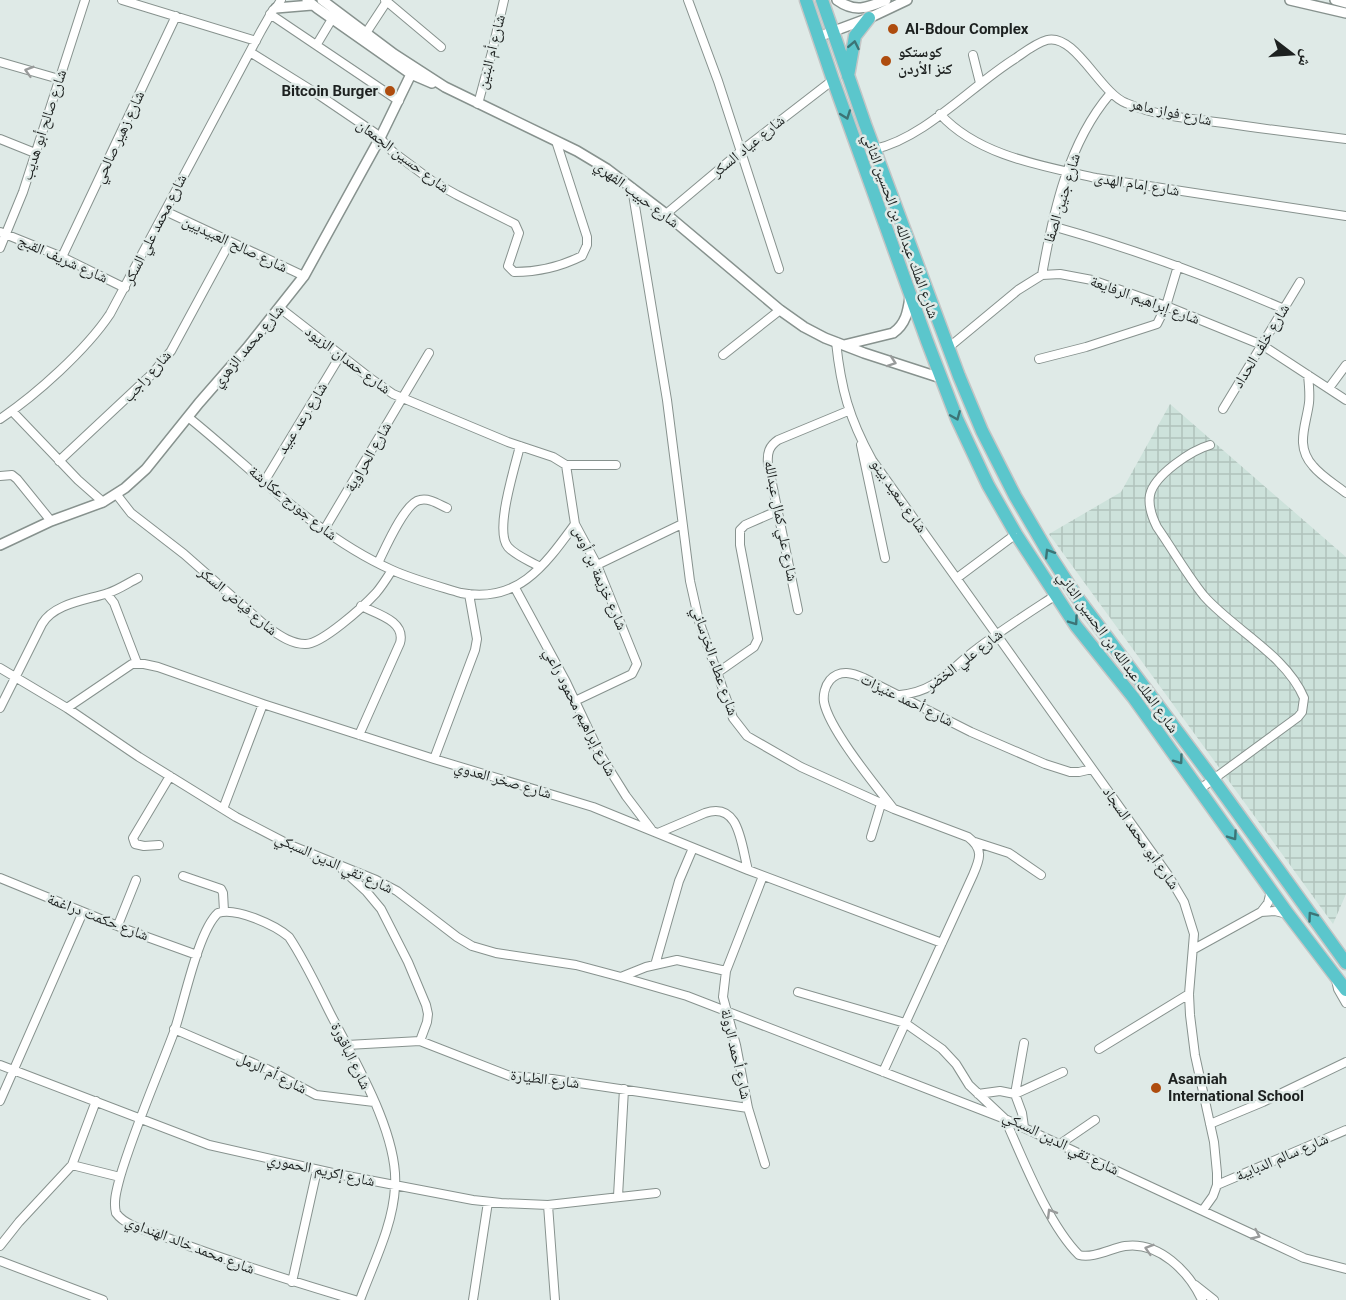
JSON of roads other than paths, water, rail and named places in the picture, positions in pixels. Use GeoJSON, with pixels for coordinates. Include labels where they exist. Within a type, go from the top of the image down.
{"type":"FeatureCollection","features":[{"type":"Feature","properties":{"kind":"highway","name":"شارع الملك عبدالله بن الحسين الثاني"},"geometry":{"type":"LineString","coordinates":[[806,0],[910,297],[941,378],[988,485],[1016,534],[1076,626],[1133,697],[1288,914],[1346,990]]}},
{"type":"Feature","properties":{"kind":"highway","name":"شارع الملك عبدالله بن الحسين الثاني"},"geometry":{"type":"LineString","coordinates":[[822,0],[848,78],[948,348],[998,464],[1049,554],[1098,626],[1213,779],[1346,963]]}},
{"type":"Feature","properties":{"kind":"highway"},"geometry":{"type":"LineString","coordinates":[[848,78],[855,36],[869,18]]}},
{"type":"Feature","properties":{"kind":"street","name":"شارع صالح أبو هديب"},"geometry":{"type":"LineString","coordinates":[[0,248],[3,233],[35,153],[85,0]]}},
{"type":"Feature","properties":{"kind":"street"},"geometry":{"type":"LineString","coordinates":[[122,0],[256,41]]}},
{"type":"Feature","properties":{"kind":"street","name":"شارع حبيب الفهري"},"geometry":{"type":"LineString","coordinates":[[322,0],[412,71]]}},
{"type":"Feature","properties":{"kind":"street","name":"شارع أم البنين"},"geometry":{"type":"LineString","coordinates":[[478,104],[504,0]]}},
{"type":"Feature","properties":{"kind":"street"},"geometry":{"type":"LineString","coordinates":[[688,0],[741,151],[779,269]]}},
{"type":"Feature","properties":{"kind":"street"},"geometry":{"type":"LineString","coordinates":[[837,0],[849,8],[858,10],[886,0]]}},
{"type":"Feature","properties":{"kind":"street"},"geometry":{"type":"LineString","coordinates":[[818,37],[869,18],[907,0]]}},
{"type":"Feature","properties":{"kind":"street"},"geometry":{"type":"LineString","coordinates":[[1290,0],[1346,13]]}},
{"type":"Feature","properties":{"kind":"street"},"geometry":{"type":"LineString","coordinates":[[1337,0],[1346,3]]}},
{"type":"Feature","properties":{"kind":"street"},"geometry":{"type":"LineString","coordinates":[[366,33],[386,1],[441,47]]}},
{"type":"Feature","properties":{"kind":"street"},"geometry":{"type":"LineString","coordinates":[[275,6],[310,3]]}},
{"type":"Feature","properties":{"kind":"street","name":"شارع حبيب الفهري"},"geometry":{"type":"LineString","coordinates":[[310,3],[412,71],[607,168],[666,214],[780,310],[804,327],[840,343],[941,378]]}},
{"type":"Feature","properties":{"kind":"street"},"geometry":{"type":"LineString","coordinates":[[275,6],[317,44],[399,101]]}},
{"type":"Feature","properties":{"kind":"street","name":"شارع محمد علي السكر"},"geometry":{"type":"LineString","coordinates":[[0,419],[12,411],[89,342],[106,320],[275,6]]}},
{"type":"Feature","properties":{"kind":"street","name":"شارع زهير صالحي"},"geometry":{"type":"LineString","coordinates":[[62,257],[176,16]]}},
{"type":"Feature","properties":{"kind":"street"},"geometry":{"type":"LineString","coordinates":[[317,44],[332,19]]}},
{"type":"Feature","properties":{"kind":"street","name":"شارع فواز ماهر"},"geometry":{"type":"LineString","coordinates":[[875,149],[899,142],[1007,63],[1040,42],[1055,39],[1078,55],[1110,94],[1123,102],[1162,114],[1346,139]]}},
{"type":"Feature","properties":{"kind":"street","name":"شارع حسين الجمعان"},"geometry":{"type":"LineString","coordinates":[[250,52],[319,94],[380,138],[393,152],[432,181],[515,224],[519,233],[508,266],[514,272],[529,272],[558,266],[582,256],[587,245],[584,228],[556,141]]}},
{"type":"Feature","properties":{"kind":"street"},"geometry":{"type":"LineString","coordinates":[[973,55],[980,83]]}},
{"type":"Feature","properties":{"kind":"street"},"geometry":{"type":"LineString","coordinates":[[0,62],[59,79]]}},
{"type":"Feature","properties":{"kind":"street","name":"شارع محمد الزهري"},"geometry":{"type":"LineString","coordinates":[[0,545],[51,521],[117,495],[146,470],[304,276],[380,138],[412,71]]}},
{"type":"Feature","properties":{"kind":"street","name":"شارع عياد السكر"},"geometry":{"type":"LineString","coordinates":[[666,214],[741,151],[833,80]]}},
{"type":"Feature","properties":{"kind":"street","name":"شارع جنين الصفا"},"geometry":{"type":"LineString","coordinates":[[1042,275],[1052,226],[1068,172],[1094,115],[1110,94]]}},
{"type":"Feature","properties":{"kind":"street","name":"شارع إمام الهدى"},"geometry":{"type":"LineString","coordinates":[[940,114],[960,132],[996,150],[1029,162],[1068,172],[1346,216]]}},
{"type":"Feature","properties":{"kind":"street"},"geometry":{"type":"LineString","coordinates":[[0,139],[35,153]]}},
{"type":"Feature","properties":{"kind":"street","name":"شارع عطاء الخرساني"},"geometry":{"type":"LineString","coordinates":[[632,188],[665,389],[690,581],[697,613],[733,718],[747,736],[809,771],[881,804],[1010,854],[1041,875]]}},
{"type":"Feature","properties":{"kind":"street","name":"شارع صالح العبيديين"},"geometry":{"type":"LineString","coordinates":[[165,211],[304,276]]}},
{"type":"Feature","properties":{"kind":"street"},"geometry":{"type":"LineString","coordinates":[[1052,226],[1104,240],[1179,266],[1284,309]]}},
{"type":"Feature","properties":{"kind":"street","name":"شارع شريف القبج"},"geometry":{"type":"LineString","coordinates":[[3,233],[62,257],[125,288]]}},
{"type":"Feature","properties":{"kind":"street","name":"شارع راجب"},"geometry":{"type":"LineString","coordinates":[[59,461],[152,374],[171,351],[230,242]]}},
{"type":"Feature","properties":{"kind":"street"},"geometry":{"type":"LineString","coordinates":[[1039,359],[1154,326],[1160,320],[1166,306],[1179,266]]}},
{"type":"Feature","properties":{"kind":"street","name":"شارع إبراهيم الرفايعة"},"geometry":{"type":"LineString","coordinates":[[1042,275],[1050,273],[1074,276],[1166,306],[1262,345],[1346,400]]}},
{"type":"Feature","properties":{"kind":"street"},"geometry":{"type":"LineString","coordinates":[[948,348],[1018,290],[1042,275]]}},
{"type":"Feature","properties":{"kind":"street","name":"شارع خلف الحداد"},"geometry":{"type":"LineString","coordinates":[[1223,409],[1300,282]]}},
{"type":"Feature","properties":{"kind":"street"},"geometry":{"type":"LineString","coordinates":[[840,343],[893,333],[905,320],[910,297]]}},
{"type":"Feature","properties":{"kind":"street","name":"شارع حمدان الزيود"},"geometry":{"type":"LineString","coordinates":[[280,308],[380,386],[402,399],[425,406],[520,446]]}},
{"type":"Feature","properties":{"kind":"street"},"geometry":{"type":"LineString","coordinates":[[723,355],[780,310]]}},
{"type":"Feature","properties":{"kind":"street","name":"شارع سعيد بينو"},"geometry":{"type":"LineString","coordinates":[[840,343],[840,379],[858,435],[884,479],[997,634]]}},
{"type":"Feature","properties":{"kind":"street","name":"شارع الحراوية"},"geometry":{"type":"LineString","coordinates":[[324,530],[429,353]]}},
{"type":"Feature","properties":{"kind":"street","name":"شارع رعد عبيد"},"geometry":{"type":"LineString","coordinates":[[264,482],[340,356]]}},
{"type":"Feature","properties":{"kind":"street"},"geometry":{"type":"LineString","coordinates":[[1329,388],[1346,365]]}},
{"type":"Feature","properties":{"kind":"street"},"geometry":{"type":"LineString","coordinates":[[1308,375],[1310,390],[1302,442],[1304,452],[1311,464],[1322,475],[1346,492]]}},
{"type":"Feature","properties":{"kind":"street"},"geometry":{"type":"LineString","coordinates":[[12,411],[59,461],[103,502]]}},
{"type":"Feature","properties":{"kind":"street","name":"شارع علي كمال عبدالله"},"geometry":{"type":"LineString","coordinates":[[798,610],[777,511],[768,454],[772,444],[797,431],[849,411]]}},
{"type":"Feature","properties":{"kind":"street","name":"شارع جورج عكارشة"},"geometry":{"type":"LineString","coordinates":[[188,417],[302,514],[378,563],[429,584],[469,594],[515,588]]}},
{"type":"Feature","properties":{"kind":"street"},"geometry":{"type":"LineString","coordinates":[[858,435],[885,558]]}},
{"type":"Feature","properties":{"kind":"street"},"geometry":{"type":"LineString","coordinates":[[1200,789],[1298,717],[1302,712],[1304,698],[1297,685],[1280,665],[1204,595],[1153,518],[1150,496],[1157,482],[1194,451],[1210,445]]}},
{"type":"Feature","properties":{"kind":"street"},"geometry":{"type":"LineString","coordinates":[[540,567],[516,554],[507,546],[503,538],[504,516],[520,446],[553,457],[566,465],[616,465]]}},
{"type":"Feature","properties":{"kind":"street","name":"شارع خزيمة بن أوس"},"geometry":{"type":"LineString","coordinates":[[566,465],[575,524],[597,565],[636,658],[633,674],[575,701]]}},
{"type":"Feature","properties":{"kind":"street"},"geometry":{"type":"LineString","coordinates":[[0,476],[12,476],[17,479],[51,521]]}},
{"type":"Feature","properties":{"kind":"street","name":"شارع فياض السكر"},"geometry":{"type":"LineString","coordinates":[[117,495],[131,513],[184,554],[267,627],[289,641],[307,645],[325,637],[375,593],[392,570]]}},
{"type":"Feature","properties":{"kind":"street"},"geometry":{"type":"LineString","coordinates":[[378,563],[411,504],[423,499],[447,508]]}},
{"type":"Feature","properties":{"kind":"street"},"geometry":{"type":"LineString","coordinates":[[717,673],[754,647],[758,639],[740,545],[740,530],[745,525],[777,511]]}},
{"type":"Feature","properties":{"kind":"street"},"geometry":{"type":"LineString","coordinates":[[515,588],[531,577],[575,524]]}},
{"type":"Feature","properties":{"kind":"street"},"geometry":{"type":"LineString","coordinates":[[597,565],[682,524]]}},
{"type":"Feature","properties":{"kind":"street"},"geometry":{"type":"LineString","coordinates":[[957,578],[1016,534]]}},
{"type":"Feature","properties":{"kind":"street"},"geometry":{"type":"LineString","coordinates":[[0,708],[42,624],[50,614],[101,594],[107,594],[138,578]]}},
{"type":"Feature","properties":{"kind":"street","name":"شارع إبراهيم محمود راعي"},"geometry":{"type":"LineString","coordinates":[[515,588],[613,775],[655,832]]}},
{"type":"Feature","properties":{"kind":"street"},"geometry":{"type":"LineString","coordinates":[[68,708],[125,668],[137,663],[114,603],[107,594]]}},
{"type":"Feature","properties":{"kind":"street"},"geometry":{"type":"LineString","coordinates":[[434,759],[475,650],[477,639],[469,594]]}},
{"type":"Feature","properties":{"kind":"street","name":"شارع علي الخضر"},"geometry":{"type":"LineString","coordinates":[[899,695],[916,693],[939,683],[976,649],[1056,595]]}},
{"type":"Feature","properties":{"kind":"street"},"geometry":{"type":"LineString","coordinates":[[359,735],[400,644],[402,634],[396,624],[361,606]]}},
{"type":"Feature","properties":{"kind":"street","name":"شارع أبو محمد السجاد"},"geometry":{"type":"LineString","coordinates":[[997,634],[1176,887],[1190,916],[1194,934],[1189,994],[1194,1046],[1216,1160],[1217,1185]]}},
{"type":"Feature","properties":{"kind":"street","name":"شارع صخر العدوي"},"geometry":{"type":"LineString","coordinates":[[137,663],[158,667],[359,735],[579,802],[763,876],[942,943]]}},
{"type":"Feature","properties":{"kind":"street","name":"شارع تقي الدين السبكي"},"geometry":{"type":"LineString","coordinates":[[0,668],[68,708],[223,809],[274,837],[376,879],[397,891],[472,946],[496,953],[576,965],[687,996],[1005,1119],[1304,1258],[1346,1269]]}},
{"type":"Feature","properties":{"kind":"street","name":"شارع أحمد عنيزات"},"geometry":{"type":"LineString","coordinates":[[894,809],[840,734],[828,713],[824,695],[832,678],[846,672],[864,678],[971,732],[1045,764],[1070,772],[1092,769]]}},
{"type":"Feature","properties":{"kind":"street"},"geometry":{"type":"LineString","coordinates":[[223,809],[263,704]]}},
{"type":"Feature","properties":{"kind":"street"},"geometry":{"type":"LineString","coordinates":[[159,845],[135,844],[133,838],[170,776]]}},
{"type":"Feature","properties":{"kind":"street"},"geometry":{"type":"LineString","coordinates":[[871,837],[881,804]]}},
{"type":"Feature","properties":{"kind":"street"},"geometry":{"type":"LineString","coordinates":[[655,832],[713,810],[724,811],[737,827],[748,870]]}},
{"type":"Feature","properties":{"kind":"street"},"geometry":{"type":"LineString","coordinates":[[883,1072],[978,864],[980,851],[975,842]]}},
{"type":"Feature","properties":{"kind":"street"},"geometry":{"type":"LineString","coordinates":[[655,965],[679,881],[693,848]]}},
{"type":"Feature","properties":{"kind":"street"},"geometry":{"type":"LineString","coordinates":[[336,864],[374,900],[393,931],[426,1005],[427,1022],[420,1041]]}},
{"type":"Feature","properties":{"kind":"street"},"geometry":{"type":"LineString","coordinates":[[183,876],[221,889],[223,893],[224,911],[214,916],[197,955]]}},
{"type":"Feature","properties":{"kind":"street","name":"شارع أحمد الرولة"},"geometry":{"type":"LineString","coordinates":[[763,876],[726,970],[723,997],[736,1044],[748,1108],[765,1164]]}},
{"type":"Feature","properties":{"kind":"street","name":"شارع حكمت دراغمة"},"geometry":{"type":"LineString","coordinates":[[0,878],[197,955]]}},
{"type":"Feature","properties":{"kind":"street"},"geometry":{"type":"LineString","coordinates":[[118,926],[136,880]]}},
{"type":"Feature","properties":{"kind":"street"},"geometry":{"type":"LineString","coordinates":[[1194,949],[1261,912],[1268,903],[1272,891]]}},
{"type":"Feature","properties":{"kind":"street","name":"شارع الباقورة"},"geometry":{"type":"LineString","coordinates":[[224,911],[270,924],[289,937],[347,1045],[374,1102],[390,1145],[396,1185],[392,1212],[360,1300]]}},
{"type":"Feature","properties":{"kind":"street"},"geometry":{"type":"LineString","coordinates":[[1261,912],[1275,911],[1288,914]]}},
{"type":"Feature","properties":{"kind":"street"},"geometry":{"type":"LineString","coordinates":[[0,1101],[83,912]]}},
{"type":"Feature","properties":{"kind":"street"},"geometry":{"type":"LineString","coordinates":[[1194,934],[1209,940]]}},
{"type":"Feature","properties":{"kind":"street","name":"شارع محمد خالد الهنداوي"},"geometry":{"type":"LineString","coordinates":[[197,955],[174,1029],[139,1119],[120,1178],[114,1207],[120,1218],[187,1246],[292,1282],[355,1300]]}},
{"type":"Feature","properties":{"kind":"street"},"geometry":{"type":"LineString","coordinates":[[621,977],[655,965],[684,961],[726,970]]}},
{"type":"Feature","properties":{"kind":"street"},"geometry":{"type":"LineString","coordinates":[[1335,976],[1338,989],[1346,1003]]}},
{"type":"Feature","properties":{"kind":"street","name":"شارع تقي الدين السبكي"},"geometry":{"type":"LineString","coordinates":[[798,992],[905,1023],[942,1049],[978,1094],[1005,1119]]}},
{"type":"Feature","properties":{"kind":"street"},"geometry":{"type":"LineString","coordinates":[[1099,1049],[1189,994]]}},
{"type":"Feature","properties":{"kind":"street","name":"شارع أم الرمل"},"geometry":{"type":"LineString","coordinates":[[174,1029],[267,1069],[316,1095],[374,1102]]}},
{"type":"Feature","properties":{"kind":"street","name":"شارع الطيارة"},"geometry":{"type":"LineString","coordinates":[[347,1045],[420,1041],[504,1075],[624,1089],[748,1108]]}},
{"type":"Feature","properties":{"kind":"street"},"geometry":{"type":"LineString","coordinates":[[1024,1043],[1016,1094],[1024,1127]]}},
{"type":"Feature","properties":{"kind":"street"},"geometry":{"type":"LineString","coordinates":[[1210,1124],[1254,1106],[1346,1062]]}},
{"type":"Feature","properties":{"kind":"street","name":"شارع إكريم الحموري"},"geometry":{"type":"LineString","coordinates":[[0,1065],[139,1119],[226,1149],[317,1170],[488,1202],[548,1205],[656,1193]]}},
{"type":"Feature","properties":{"kind":"street"},"geometry":{"type":"LineString","coordinates":[[978,1094],[1000,1091],[1016,1094],[1063,1072]]}},
{"type":"Feature","properties":{"kind":"street"},"geometry":{"type":"LineString","coordinates":[[618,1196],[624,1089]]}},
{"type":"Feature","properties":{"kind":"street"},"geometry":{"type":"LineString","coordinates":[[0,1246],[72,1165],[96,1101]]}},
{"type":"Feature","properties":{"kind":"street"},"geometry":{"type":"LineString","coordinates":[[1005,1119],[1053,1217],[1077,1252],[1087,1256],[1126,1246],[1149,1248],[1162,1254],[1194,1285],[1214,1300]]}},
{"type":"Feature","properties":{"kind":"street"},"geometry":{"type":"LineString","coordinates":[[1060,1144],[1095,1120]]}},
{"type":"Feature","properties":{"kind":"street","name":"شارع سالم الدبايبة"},"geometry":{"type":"LineString","coordinates":[[1217,1185],[1346,1130]]}},
{"type":"Feature","properties":{"kind":"street"},"geometry":{"type":"LineString","coordinates":[[72,1165],[120,1178]]}},
{"type":"Feature","properties":{"kind":"street"},"geometry":{"type":"LineString","coordinates":[[292,1282],[317,1170]]}},
{"type":"Feature","properties":{"kind":"street"},"geometry":{"type":"LineString","coordinates":[[1203,1210],[1213,1196],[1217,1185]]}},
{"type":"Feature","properties":{"kind":"street"},"geometry":{"type":"LineString","coordinates":[[473,1300],[488,1202]]}},
{"type":"Feature","properties":{"kind":"street"},"geometry":{"type":"LineString","coordinates":[[548,1205],[555,1300]]}},
{"type":"Feature","properties":{"kind":"street"},"geometry":{"type":"LineString","coordinates":[[0,1261],[103,1300]]}},
{"type":"Feature","properties":{"kind":"street"},"geometry":{"type":"LineString","coordinates":[[1194,1285],[1202,1300]]}},
{"type":"Feature","properties":{"kind":"place","name":"Al-Bdour Complex"},"geometry":{"type":"Point","coordinates":[893,29]}},
{"type":"Feature","properties":{"kind":"place","name":"كوستكو كنز الأردن"},"geometry":{"type":"Point","coordinates":[886,61]}},
{"type":"Feature","properties":{"kind":"place","name":"Bitcoin Burger"},"geometry":{"type":"Point","coordinates":[390,91]}},
{"type":"Feature","properties":{"kind":"place","name":"Asamiah International School"},"geometry":{"type":"Point","coordinates":[1156,1088]}}]}
